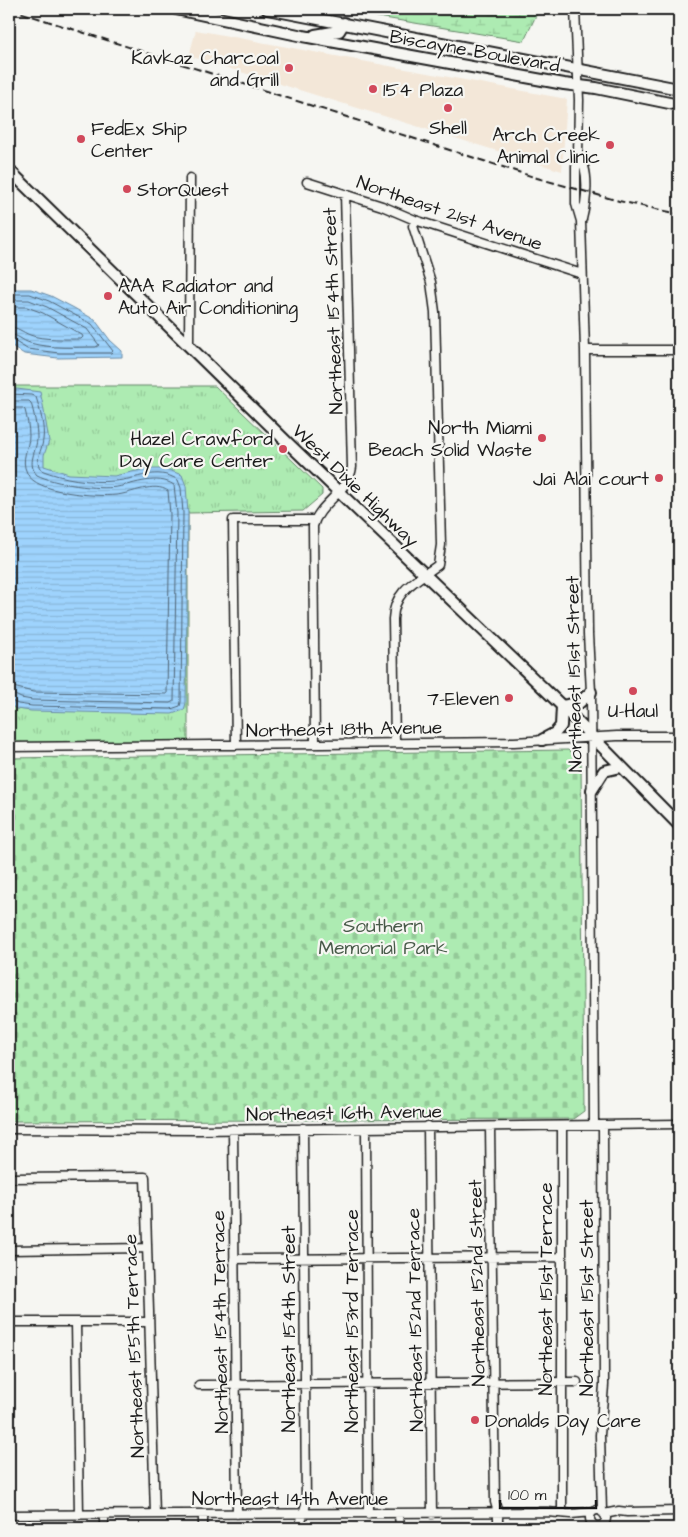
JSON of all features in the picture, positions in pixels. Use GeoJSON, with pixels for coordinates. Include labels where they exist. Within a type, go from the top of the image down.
{"type":"FeatureCollection","features":[{"type":"Feature","properties":{"kind":"main road","name":"Biscayne Boulevard"},"geometry":{"type":"LineString","coordinates":[[176,9],[306,36],[679,105]]}},
{"type":"Feature","properties":{"kind":"main road","name":"Biscayne Boulevard"},"geometry":{"type":"LineString","coordinates":[[267,9],[679,89]]}},
{"type":"Feature","properties":{"kind":"main road"},"geometry":{"type":"LineString","coordinates":[[306,36],[339,31],[344,24]]}},
{"type":"Feature","properties":{"kind":"main road","name":"West Dixie Highway"},"geometry":{"type":"LineString","coordinates":[[9,170],[291,446],[562,706],[679,825]]}},
{"type":"Feature","properties":{"kind":"main road"},"geometry":{"type":"LineString","coordinates":[[542,740],[555,733],[562,726],[562,706],[579,702],[591,692]]}},
{"type":"Feature","properties":{"kind":"main road"},"geometry":{"type":"LineString","coordinates":[[592,790],[604,771],[621,767]]}},
{"type":"Feature","properties":{"kind":"street","name":"Northeast 151st Street"},"geometry":{"type":"LineString","coordinates":[[575,9],[579,100],[578,156],[582,160],[585,170],[586,204],[581,221],[585,350],[588,634],[591,692],[594,1125]]}},
{"type":"Feature","properties":{"kind":"street"},"geometry":{"type":"LineString","coordinates":[[189,345],[190,178]]}},
{"type":"Feature","properties":{"kind":"street","name":"Northeast 21st Avenue"},"geometry":{"type":"LineString","coordinates":[[307,182],[382,206],[415,220],[582,274]]}},
{"type":"Feature","properties":{"kind":"street","name":"Northeast 154th Street"},"geometry":{"type":"LineString","coordinates":[[314,520],[350,476],[352,468],[345,194]]}},
{"type":"Feature","properties":{"kind":"street"},"geometry":{"type":"LineString","coordinates":[[395,743],[394,606],[398,598],[415,581],[425,575],[439,562],[441,546],[436,330],[431,282],[416,239],[413,226],[415,220]]}},
{"type":"Feature","properties":{"kind":"street"},"geometry":{"type":"LineString","coordinates":[[585,350],[679,350]]}},
{"type":"Feature","properties":{"kind":"street"},"geometry":{"type":"LineString","coordinates":[[236,745],[233,520],[314,520],[312,530],[315,744]]}},
{"type":"Feature","properties":{"kind":"street","name":"Northeast 18th Avenue"},"geometry":{"type":"LineString","coordinates":[[9,747],[395,743],[679,736]]}},
{"type":"Feature","properties":{"kind":"street","name":"Northeast 16th Avenue"},"geometry":{"type":"LineString","coordinates":[[9,1129],[233,1130],[679,1124]]}},
{"type":"Feature","properties":{"kind":"street","name":"Northeast 152nd Terrace"},"geometry":{"type":"LineString","coordinates":[[428,1126],[432,1514]]}},
{"type":"Feature","properties":{"kind":"street","name":"Northeast 151st Terrace"},"geometry":{"type":"LineString","coordinates":[[562,1126],[561,1382],[567,1513]]}},
{"type":"Feature","properties":{"kind":"street","name":"Northeast 151st Street"},"geometry":{"type":"LineString","coordinates":[[598,1520],[602,1501],[600,1435],[604,1385],[603,1126]]}},
{"type":"Feature","properties":{"kind":"street","name":"Northeast 152nd Street"},"geometry":{"type":"LineString","coordinates":[[490,1127],[495,1502],[498,1512],[498,1528]]}},
{"type":"Feature","properties":{"kind":"street","name":"Northeast 154th Street"},"geometry":{"type":"LineString","coordinates":[[302,1528],[306,1504],[303,1128]]}},
{"type":"Feature","properties":{"kind":"street","name":"Northeast 153rd Terrace"},"geometry":{"type":"LineString","coordinates":[[366,1128],[368,1514]]}},
{"type":"Feature","properties":{"kind":"street","name":"Northeast 154th Terrace"},"geometry":{"type":"LineString","coordinates":[[233,1130],[237,1514]]}},
{"type":"Feature","properties":{"kind":"street","name":"Northeast 155th Terrace"},"geometry":{"type":"LineString","coordinates":[[9,1178],[145,1177],[155,1514]]}},
{"type":"Feature","properties":{"kind":"street"},"geometry":{"type":"LineString","coordinates":[[9,1250],[147,1248]]}},
{"type":"Feature","properties":{"kind":"street"},"geometry":{"type":"LineString","coordinates":[[234,1259],[562,1256]]}},
{"type":"Feature","properties":{"kind":"street"},"geometry":{"type":"LineString","coordinates":[[9,1322],[149,1322]]}},
{"type":"Feature","properties":{"kind":"street"},"geometry":{"type":"LineString","coordinates":[[76,1322],[79,1515]]}},
{"type":"Feature","properties":{"kind":"street"},"geometry":{"type":"LineString","coordinates":[[199,1385],[577,1382]]}},
{"type":"Feature","properties":{"kind":"street","name":"Northeast 14th Avenue"},"geometry":{"type":"LineString","coordinates":[[9,1515],[432,1514],[498,1512],[567,1513],[598,1520],[627,1512],[679,1511]]}},
{"type":"Feature","properties":{"kind":"street"},"geometry":{"type":"LineString","coordinates":[[104,1514],[104,1528]]}},
{"type":"Feature","properties":{"kind":"street"},"geometry":{"type":"LineString","coordinates":[[203,1514],[203,1528]]}},
{"type":"Feature","properties":{"kind":"street"},"geometry":{"type":"LineString","coordinates":[[399,1514],[400,1528]]}},
{"type":"Feature","properties":{"kind":"shaded area"},"geometry":{"type":"Polygon","coordinates":[[[196,30],[567,99],[562,171],[189,56],[196,30]]]}},
{"type":"Feature","properties":{"kind":"green space"},"geometry":{"type":"Polygon","coordinates":[[[359,9],[539,9],[524,41],[360,14],[359,9]]]}},
{"type":"Feature","properties":{"kind":"green space"},"geometry":{"type":"Polygon","coordinates":[[[9,386],[215,386],[322,489],[322,495],[303,511],[188,513],[188,745],[9,747],[9,386]]]}},
{"type":"Feature","properties":{"kind":"green space","name":"Southern Memorial Park"},"geometry":{"type":"Polygon","coordinates":[[[568,750],[581,762],[584,1111],[573,1119],[9,1121],[9,758],[568,750]]]}},
{"type":"Feature","properties":{"kind":"water"},"geometry":{"type":"Polygon","coordinates":[[[9,289],[31,289],[51,296],[95,320],[110,340],[122,351],[122,357],[58,358],[24,354],[9,346],[9,289]]]}},
{"type":"Feature","properties":{"kind":"water"},"geometry":{"type":"Polygon","coordinates":[[[17,389],[40,392],[49,441],[44,455],[44,466],[69,474],[114,476],[145,469],[166,469],[182,475],[186,486],[188,513],[186,703],[184,710],[172,714],[31,711],[16,709],[9,704],[9,390],[17,389]]]}},
{"type":"Feature","properties":{"kind":"railway"},"geometry":{"type":"LineString","coordinates":[[10,9],[537,178],[619,201],[679,214]]}},
{"type":"Feature","properties":{"kind":"place","name":"Kavkaz Charcoal and Grill"},"geometry":{"type":"Point","coordinates":[289,68]}},
{"type":"Feature","properties":{"kind":"place","name":"154 Plaza"},"geometry":{"type":"Point","coordinates":[373,89]}},
{"type":"Feature","properties":{"kind":"place","name":"Shell"},"geometry":{"type":"Point","coordinates":[448,108]}},
{"type":"Feature","properties":{"kind":"place","name":"FedEx Ship Center"},"geometry":{"type":"Point","coordinates":[81,139]}},
{"type":"Feature","properties":{"kind":"place","name":"Arch Creek Animal Clinic"},"geometry":{"type":"Point","coordinates":[610,145]}},
{"type":"Feature","properties":{"kind":"place","name":"StorQuest"},"geometry":{"type":"Point","coordinates":[127,189]}},
{"type":"Feature","properties":{"kind":"place","name":"AAA Radiator and Auto Air Conditioning"},"geometry":{"type":"Point","coordinates":[108,296]}},
{"type":"Feature","properties":{"kind":"place","name":"North Miami Beach Solid Waste"},"geometry":{"type":"Point","coordinates":[542,438]}},
{"type":"Feature","properties":{"kind":"place","name":"Hazel Crawford Day Care Center"},"geometry":{"type":"Point","coordinates":[283,449]}},
{"type":"Feature","properties":{"kind":"place","name":"Jai Alai court"},"geometry":{"type":"Point","coordinates":[659,478]}},
{"type":"Feature","properties":{"kind":"place","name":"U-Haul"},"geometry":{"type":"Point","coordinates":[633,691]}},
{"type":"Feature","properties":{"kind":"place","name":"7-Eleven"},"geometry":{"type":"Point","coordinates":[509,698]}},
{"type":"Feature","properties":{"kind":"place","name":"Donalds Day Care"},"geometry":{"type":"Point","coordinates":[475,1420]}}]}
